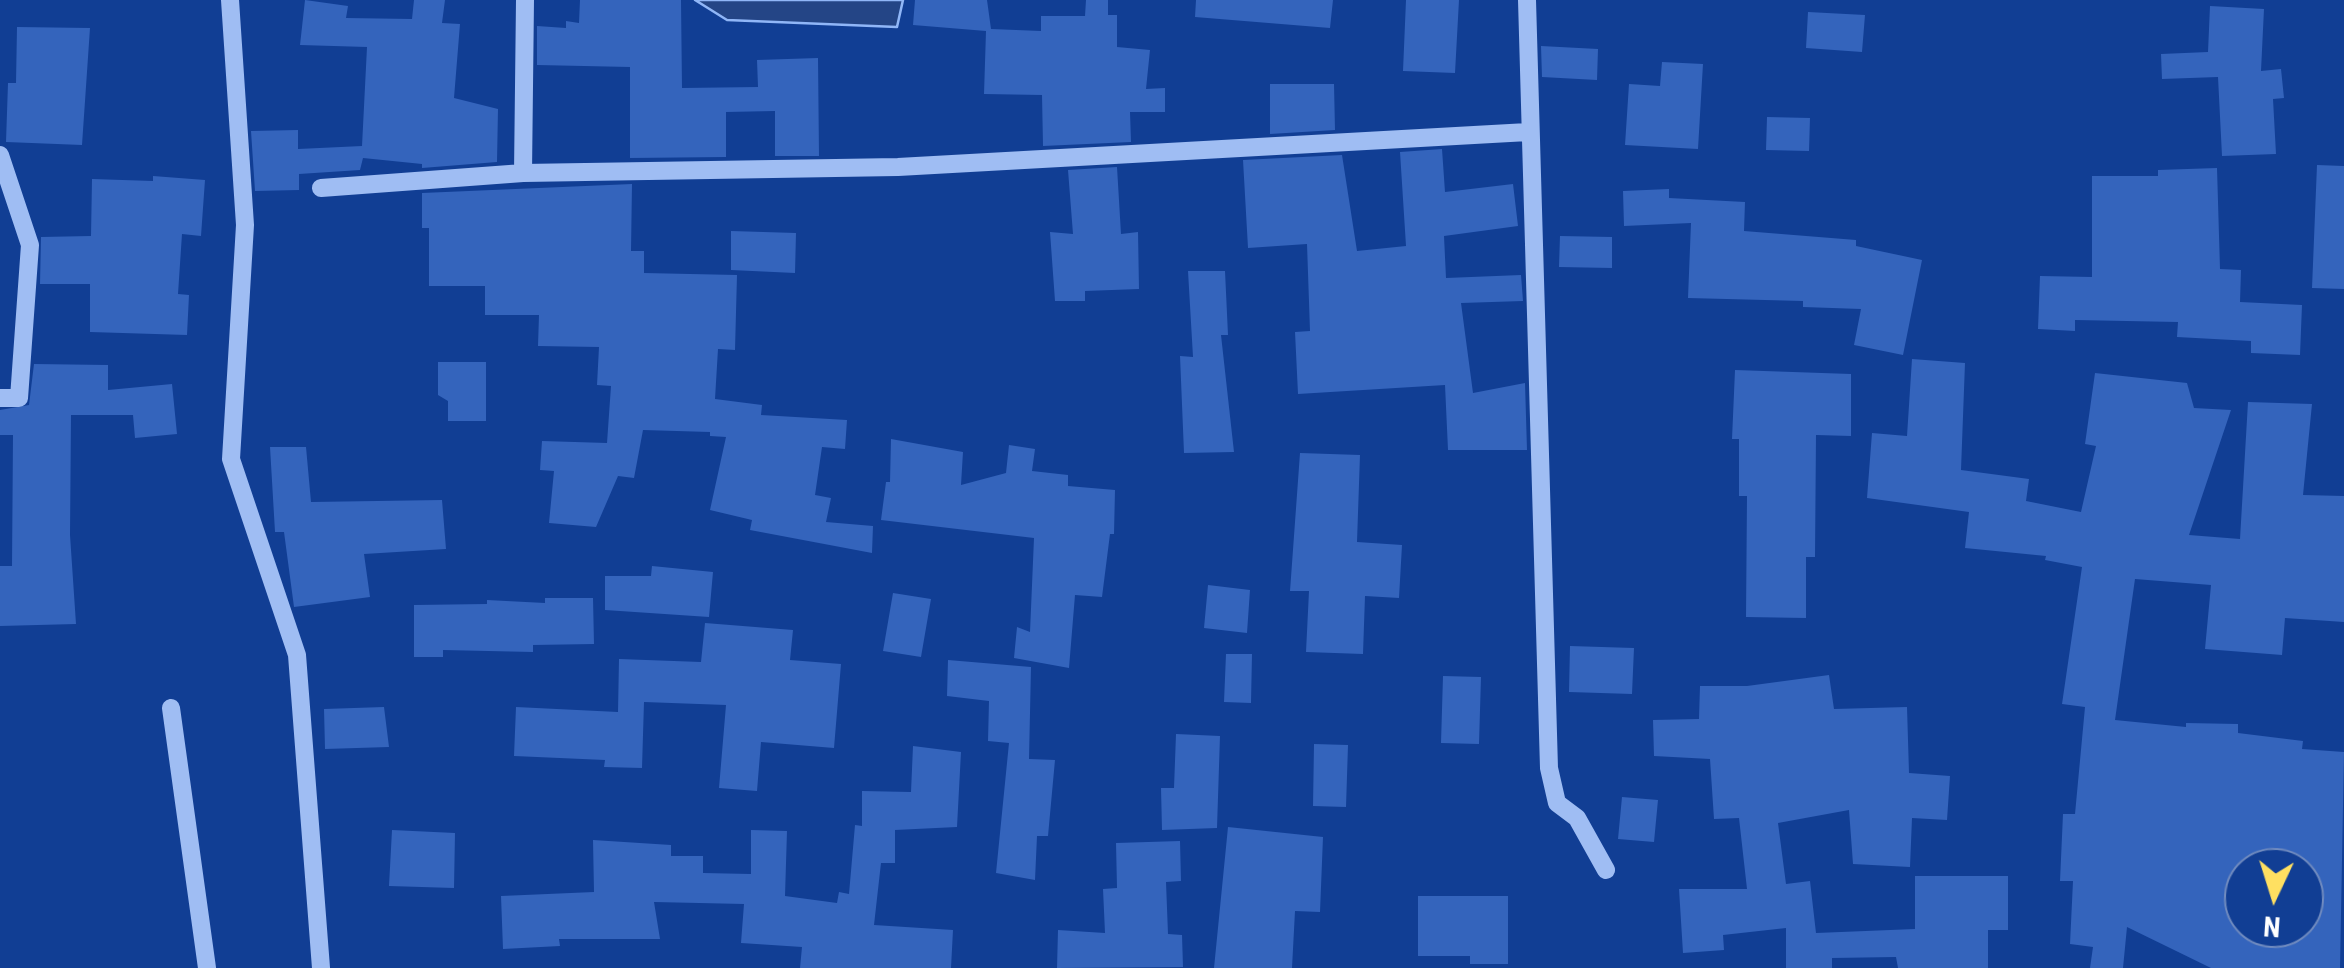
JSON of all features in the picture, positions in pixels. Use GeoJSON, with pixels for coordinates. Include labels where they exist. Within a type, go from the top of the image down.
{"type":"FeatureCollection","features":[{"type":"Feature","properties":{"kind":"street"},"geometry":{"type":"LineString","coordinates":[[230,0],[246,226],[232,459],[298,655],[321,968]]}},
{"type":"Feature","properties":{"kind":"street"},"geometry":{"type":"LineString","coordinates":[[522,172],[525,0]]}},
{"type":"Feature","properties":{"kind":"street"},"geometry":{"type":"LineString","coordinates":[[1527,0],[1549,768],[1557,802],[1577,818],[1606,870]]}},
{"type":"Feature","properties":{"kind":"street"},"geometry":{"type":"LineString","coordinates":[[321,188],[522,172],[898,167],[1528,132]]}},
{"type":"Feature","properties":{"kind":"street"},"geometry":{"type":"LineString","coordinates":[[0,156],[30,245],[19,398],[0,398]]}},
{"type":"Feature","properties":{"kind":"street"},"geometry":{"type":"LineString","coordinates":[[171,708],[208,968]]}},
{"type":"Feature","properties":{"kind":"water"},"geometry":{"type":"Polygon","coordinates":[[[695,0],[903,0],[897,27],[727,20],[695,0]]]}},
{"type":"Feature","properties":{"kind":"building"},"geometry":{"type":"Polygon","coordinates":[[[305,0],[348,6],[346,18],[412,19],[414,0],[445,0],[442,23],[460,24],[454,98],[498,109],[497,162],[422,168],[422,164],[363,158],[360,170],[299,174],[299,190],[255,191],[251,131],[298,130],[298,149],[362,146],[367,47],[300,45],[305,0]]]}},
{"type":"Feature","properties":{"kind":"building"},"geometry":{"type":"Polygon","coordinates":[[[580,0],[681,0],[682,88],[758,87],[757,60],[818,58],[819,156],[775,156],[775,111],[726,112],[726,157],[630,158],[630,67],[537,65],[537,26],[566,28],[566,21],[579,23],[580,0]]]}},
{"type":"Feature","properties":{"kind":"building"},"geometry":{"type":"Polygon","coordinates":[[[915,0],[987,0],[991,29],[1041,31],[1041,16],[1085,16],[1086,0],[1108,0],[1108,15],[1117,15],[1117,47],[1150,50],[1146,89],[1165,88],[1165,112],[1130,112],[1131,142],[1043,146],[1042,95],[984,94],[986,31],[913,25],[915,0]]]}},
{"type":"Feature","properties":{"kind":"building"},"geometry":{"type":"Polygon","coordinates":[[[1196,0],[1333,0],[1330,28],[1195,17],[1196,0]]]}},
{"type":"Feature","properties":{"kind":"building"},"geometry":{"type":"Polygon","coordinates":[[[1406,0],[1459,0],[1455,73],[1403,71],[1406,0]]]}},
{"type":"Feature","properties":{"kind":"building"},"geometry":{"type":"Polygon","coordinates":[[[2210,6],[2264,9],[2261,71],[2281,69],[2284,98],[2273,99],[2276,154],[2222,156],[2218,77],[2162,79],[2161,54],[2208,52],[2210,6]]]}},
{"type":"Feature","properties":{"kind":"building"},"geometry":{"type":"Polygon","coordinates":[[[1808,12],[1865,15],[1862,52],[1806,48],[1808,12]]]}},
{"type":"Feature","properties":{"kind":"building"},"geometry":{"type":"Polygon","coordinates":[[[17,27],[90,28],[82,145],[6,142],[8,83],[16,83],[17,27]]]}},
{"type":"Feature","properties":{"kind":"building"},"geometry":{"type":"Polygon","coordinates":[[[1541,46],[1598,49],[1597,80],[1542,77],[1541,46]]]}},
{"type":"Feature","properties":{"kind":"building"},"geometry":{"type":"Polygon","coordinates":[[[1662,62],[1703,64],[1698,149],[1625,145],[1629,84],[1660,86],[1662,62]]]}},
{"type":"Feature","properties":{"kind":"building"},"geometry":{"type":"Polygon","coordinates":[[[1270,84],[1334,84],[1335,130],[1270,134],[1270,84]]]}},
{"type":"Feature","properties":{"kind":"building"},"geometry":{"type":"Polygon","coordinates":[[[1767,117],[1810,118],[1809,151],[1766,150],[1767,117]]]}},
{"type":"Feature","properties":{"kind":"building"},"geometry":{"type":"Polygon","coordinates":[[[1442,149],[1445,192],[1513,184],[1518,226],[1444,236],[1446,278],[1521,275],[1523,301],[1461,303],[1473,393],[1525,383],[1527,450],[1448,450],[1445,385],[1298,394],[1295,332],[1310,331],[1307,244],[1248,248],[1243,160],[1342,155],[1357,251],[1406,246],[1400,152],[1442,149]]]}},
{"type":"Feature","properties":{"kind":"building"},"geometry":{"type":"Polygon","coordinates":[[[2317,165],[2344,166],[2344,289],[2312,288],[2317,165]]]}},
{"type":"Feature","properties":{"kind":"building"},"geometry":{"type":"Polygon","coordinates":[[[1117,167],[1121,234],[1138,232],[1139,289],[1085,291],[1085,301],[1055,301],[1050,232],[1073,234],[1068,170],[1117,167]]]}},
{"type":"Feature","properties":{"kind":"building"},"geometry":{"type":"Polygon","coordinates":[[[2217,168],[2220,269],[2241,270],[2240,302],[2302,305],[2300,355],[2251,353],[2251,341],[2177,337],[2178,322],[2075,320],[2075,331],[2038,329],[2040,276],[2092,277],[2092,176],[2158,176],[2158,170],[2217,168]]]}},
{"type":"Feature","properties":{"kind":"building"},"geometry":{"type":"Polygon","coordinates":[[[153,176],[205,180],[201,236],[182,234],[178,294],[189,295],[187,335],[90,332],[90,284],[40,284],[41,237],[91,236],[92,179],[153,181],[153,176]]]}},
{"type":"Feature","properties":{"kind":"building"},"geometry":{"type":"Polygon","coordinates":[[[632,184],[631,251],[644,251],[644,273],[737,275],[735,350],[718,349],[715,399],[762,405],[761,415],[847,420],[845,449],[822,447],[815,495],[831,498],[826,522],[873,526],[872,553],[750,530],[752,520],[710,510],[726,437],[710,436],[710,432],[643,430],[634,478],[618,476],[596,527],[549,523],[554,471],[540,470],[542,441],[607,443],[611,386],[597,385],[599,347],[538,346],[539,315],[485,315],[485,286],[429,286],[429,228],[422,228],[422,193],[632,184]]]}},
{"type":"Feature","properties":{"kind":"building"},"geometry":{"type":"Polygon","coordinates":[[[1669,189],[1669,198],[1745,202],[1744,231],[1856,240],[1856,246],[1922,260],[1903,355],[1854,345],[1861,309],[1803,307],[1803,301],[1688,298],[1691,223],[1624,226],[1623,191],[1669,189]]]}},
{"type":"Feature","properties":{"kind":"building"},"geometry":{"type":"Polygon","coordinates":[[[731,231],[796,233],[795,273],[731,270],[731,231]]]}},
{"type":"Feature","properties":{"kind":"building"},"geometry":{"type":"Polygon","coordinates":[[[1560,236],[1612,237],[1612,268],[1559,267],[1560,236]]]}},
{"type":"Feature","properties":{"kind":"building"},"geometry":{"type":"Polygon","coordinates":[[[1188,271],[1225,271],[1228,335],[1221,335],[1234,452],[1184,453],[1180,356],[1193,357],[1188,271]]]}},
{"type":"Feature","properties":{"kind":"building"},"geometry":{"type":"Polygon","coordinates":[[[1912,359],[1965,363],[1961,470],[2029,479],[2026,501],[2081,512],[2096,446],[2085,444],[2095,373],[2187,383],[2194,408],[2231,410],[2189,535],[2240,539],[2248,402],[2312,404],[2303,495],[2344,496],[2344,622],[2285,618],[2282,655],[2205,649],[2211,585],[2135,579],[2115,720],[2186,727],[2186,723],[2238,724],[2238,733],[2303,741],[2302,749],[2344,752],[2340,968],[2211,968],[2127,927],[2123,968],[2090,968],[2093,947],[2070,944],[2073,881],[2060,881],[2063,814],[2075,814],[2085,707],[2062,704],[2082,567],[2045,560],[2046,556],[1965,548],[1969,512],[1867,498],[1872,433],[1907,436],[1912,359]]]}},
{"type":"Feature","properties":{"kind":"building"},"geometry":{"type":"Polygon","coordinates":[[[438,362],[486,362],[486,421],[448,421],[448,401],[438,395],[438,362]]]}},
{"type":"Feature","properties":{"kind":"building"},"geometry":{"type":"Polygon","coordinates":[[[34,364],[108,365],[108,390],[172,384],[177,434],[135,438],[133,415],[71,415],[70,535],[76,624],[0,626],[0,566],[12,566],[13,435],[0,435],[0,410],[29,405],[34,364]]]}},
{"type":"Feature","properties":{"kind":"building"},"geometry":{"type":"Polygon","coordinates":[[[1735,370],[1851,374],[1851,436],[1816,435],[1815,557],[1806,557],[1806,618],[1746,617],[1747,496],[1739,496],[1739,439],[1732,439],[1735,370]]]}},
{"type":"Feature","properties":{"kind":"building"},"geometry":{"type":"Polygon","coordinates":[[[891,439],[963,452],[961,485],[1006,473],[1009,445],[1035,449],[1032,471],[1068,475],[1068,486],[1115,490],[1114,534],[1110,534],[1102,597],[1075,595],[1069,668],[1014,658],[1017,627],[1030,632],[1034,538],[881,520],[886,482],[890,482],[891,439]]]}},
{"type":"Feature","properties":{"kind":"building"},"geometry":{"type":"Polygon","coordinates":[[[270,447],[306,447],[311,502],[442,500],[446,549],[364,554],[370,597],[294,607],[284,532],[275,532],[270,447]]]}},
{"type":"Feature","properties":{"kind":"building"},"geometry":{"type":"Polygon","coordinates":[[[1300,453],[1360,455],[1357,542],[1402,545],[1399,598],[1365,596],[1363,654],[1306,652],[1309,591],[1290,591],[1300,453]]]}},
{"type":"Feature","properties":{"kind":"building"},"geometry":{"type":"Polygon","coordinates":[[[652,566],[713,572],[709,617],[605,610],[605,576],[651,576],[652,566]]]}},
{"type":"Feature","properties":{"kind":"building"},"geometry":{"type":"Polygon","coordinates":[[[1208,585],[1250,590],[1247,633],[1204,628],[1208,585]]]}},
{"type":"Feature","properties":{"kind":"building"},"geometry":{"type":"Polygon","coordinates":[[[893,593],[931,599],[921,657],[883,651],[893,593]]]}},
{"type":"Feature","properties":{"kind":"building"},"geometry":{"type":"Polygon","coordinates":[[[545,598],[593,598],[594,644],[533,645],[533,652],[443,650],[443,657],[414,657],[414,605],[487,604],[487,600],[545,603],[545,598]]]}},
{"type":"Feature","properties":{"kind":"building"},"geometry":{"type":"Polygon","coordinates":[[[705,623],[793,630],[790,660],[841,664],[834,748],[761,742],[757,791],[719,788],[726,705],[644,702],[642,768],[604,767],[605,760],[514,756],[516,707],[618,712],[619,659],[701,662],[705,623]]]}},
{"type":"Feature","properties":{"kind":"building"},"geometry":{"type":"Polygon","coordinates":[[[1570,646],[1634,648],[1632,694],[1569,692],[1570,646]]]}},
{"type":"Feature","properties":{"kind":"building"},"geometry":{"type":"Polygon","coordinates":[[[1226,654],[1252,654],[1251,703],[1224,702],[1226,654]]]}},
{"type":"Feature","properties":{"kind":"building"},"geometry":{"type":"Polygon","coordinates":[[[948,660],[1031,667],[1029,759],[1055,760],[1048,836],[1037,836],[1035,880],[996,873],[1009,743],[988,741],[989,701],[947,696],[948,660]]]}},
{"type":"Feature","properties":{"kind":"building"},"geometry":{"type":"Polygon","coordinates":[[[1829,675],[1834,709],[1907,707],[1909,773],[1950,776],[1947,820],[1912,818],[1910,867],[1853,864],[1849,810],[1778,823],[1786,884],[1810,881],[1816,933],[1915,929],[1915,876],[2008,876],[2008,930],[1988,930],[1988,968],[1898,968],[1896,957],[1832,958],[1832,968],[1786,968],[1786,928],[1723,935],[1724,950],[1683,953],[1679,889],[1747,889],[1739,818],[1714,819],[1710,759],[1654,756],[1653,720],[1699,719],[1700,686],[1747,686],[1829,675]]]}},
{"type":"Feature","properties":{"kind":"building"},"geometry":{"type":"Polygon","coordinates":[[[1443,676],[1481,677],[1479,744],[1441,743],[1443,676]]]}},
{"type":"Feature","properties":{"kind":"building"},"geometry":{"type":"Polygon","coordinates":[[[384,707],[389,747],[325,749],[324,709],[384,707]]]}},
{"type":"Feature","properties":{"kind":"building"},"geometry":{"type":"Polygon","coordinates":[[[1176,734],[1220,736],[1217,828],[1162,830],[1161,788],[1174,788],[1176,734]]]}},
{"type":"Feature","properties":{"kind":"building"},"geometry":{"type":"Polygon","coordinates":[[[1314,744],[1348,745],[1346,807],[1313,806],[1314,744]]]}},
{"type":"Feature","properties":{"kind":"building"},"geometry":{"type":"Polygon","coordinates":[[[913,746],[961,752],[957,827],[895,830],[895,863],[881,863],[874,925],[953,930],[951,968],[800,968],[802,947],[741,943],[744,904],[654,902],[660,939],[559,939],[560,946],[503,949],[501,896],[594,892],[593,840],[671,845],[671,856],[703,856],[703,873],[751,874],[751,830],[787,831],[785,896],[837,903],[839,892],[849,894],[855,825],[862,826],[862,791],[911,792],[913,746]]]}},
{"type":"Feature","properties":{"kind":"building"},"geometry":{"type":"Polygon","coordinates":[[[1622,797],[1658,800],[1654,842],[1618,839],[1622,797]]]}},
{"type":"Feature","properties":{"kind":"building"},"geometry":{"type":"Polygon","coordinates":[[[1228,827],[1323,837],[1320,912],[1295,911],[1292,968],[1214,968],[1228,827]]]}},
{"type":"Feature","properties":{"kind":"building"},"geometry":{"type":"Polygon","coordinates":[[[392,830],[455,833],[454,888],[389,886],[392,830]]]}},
{"type":"Feature","properties":{"kind":"building"},"geometry":{"type":"Polygon","coordinates":[[[1180,841],[1181,881],[1166,882],[1168,934],[1182,935],[1183,967],[1057,968],[1058,930],[1105,933],[1103,889],[1117,888],[1116,843],[1180,841]]]}},
{"type":"Feature","properties":{"kind":"building"},"geometry":{"type":"Polygon","coordinates":[[[1418,896],[1508,896],[1508,964],[1470,964],[1470,956],[1418,956],[1418,896]]]}}]}
